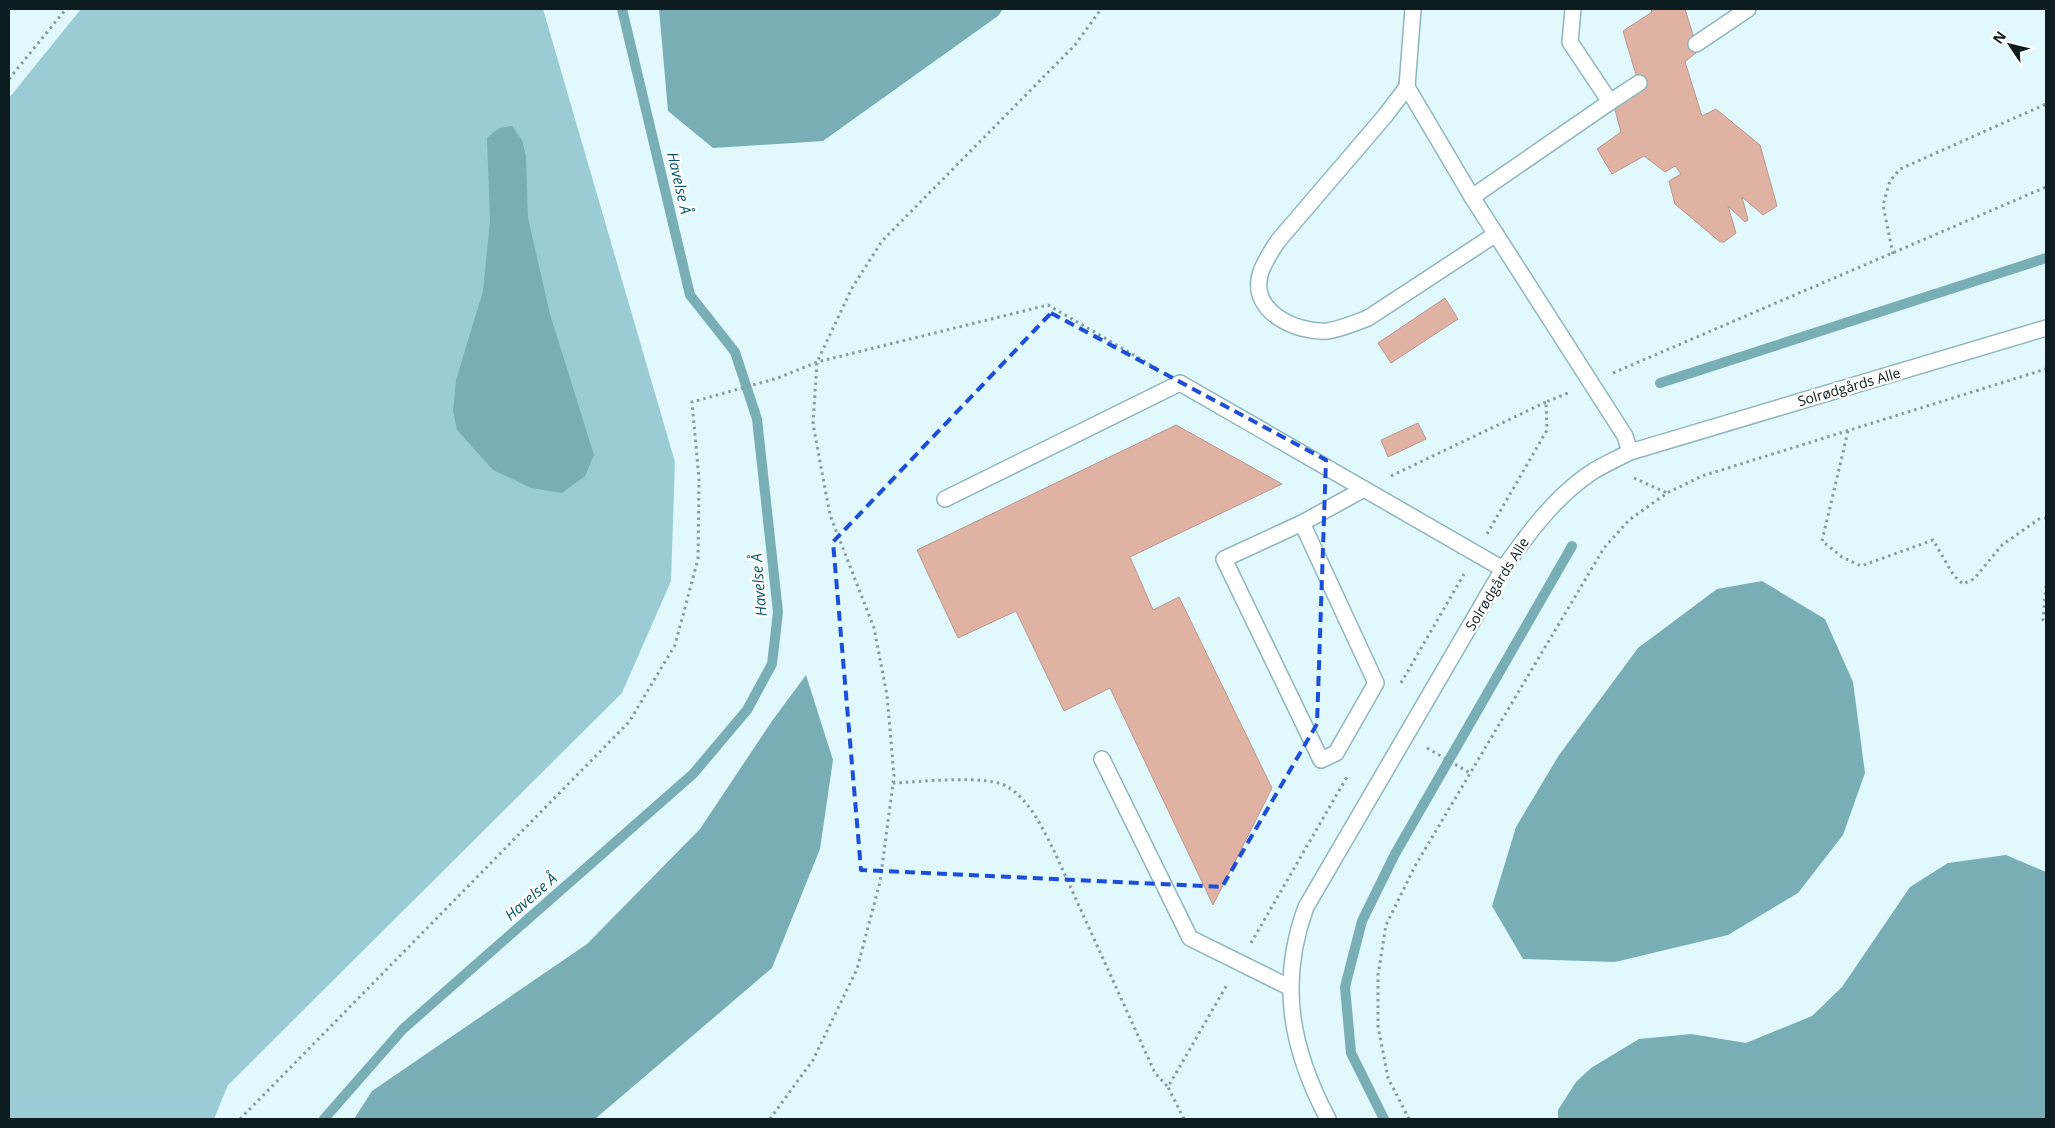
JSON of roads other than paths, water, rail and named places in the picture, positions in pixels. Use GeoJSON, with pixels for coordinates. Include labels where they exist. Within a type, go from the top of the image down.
{"type":"FeatureCollection","features":[{"type":"Feature","properties":{"kind":"lane"},"geometry":{"type":"LineString","coordinates":[[1413,9],[1407,87],[1385,116],[1278,241],[1270,252],[1259,276],[1259,289],[1265,303],[1275,317],[1290,325],[1327,331],[1368,318],[1496,234]]}},
{"type":"Feature","properties":{"kind":"lane"},"geometry":{"type":"LineString","coordinates":[[1573,9],[1570,42],[1610,102]]}},
{"type":"Feature","properties":{"kind":"lane"},"geometry":{"type":"LineString","coordinates":[[1696,44],[1748,9]]}},
{"type":"Feature","properties":{"kind":"lane"},"geometry":{"type":"LineString","coordinates":[[1472,197],[1639,83]]}},
{"type":"Feature","properties":{"kind":"lane"},"geometry":{"type":"LineString","coordinates":[[1407,87],[1472,197],[1625,436],[1630,452]]}},
{"type":"Feature","properties":{"kind":"lane","name":"Solrødgårds Alle"},"geometry":{"type":"LineString","coordinates":[[1328,1119],[1304,1068],[1296,1038],[1291,988],[1297,932],[1306,907],[1503,570],[1524,538],[1568,492],[1588,475],[1630,452],[2046,328]]}},
{"type":"Feature","properties":{"kind":"lane"},"geometry":{"type":"LineString","coordinates":[[945,499],[1180,383],[1503,570]]}},
{"type":"Feature","properties":{"kind":"lane"},"geometry":{"type":"LineString","coordinates":[[1302,523],[1376,683],[1336,753],[1321,760],[1224,559],[1302,523],[1364,489]]}},
{"type":"Feature","properties":{"kind":"lane"},"geometry":{"type":"LineString","coordinates":[[1102,759],[1190,938],[1239,964],[1291,988]]}},
{"type":"Feature","properties":{"kind":"waterway","name":"Havelse Å"},"geometry":{"type":"LineString","coordinates":[[324,1119],[403,1029],[693,774],[747,710],[772,664],[778,612],[757,419],[735,352],[690,295],[622,9]]}},
{"type":"Feature","properties":{"kind":"waterway"},"geometry":{"type":"LineString","coordinates":[[1660,383],[2046,258]]}},
{"type":"Feature","properties":{"kind":"waterway"},"geometry":{"type":"LineString","coordinates":[[1384,1119],[1351,1053],[1345,987],[1362,921],[1395,854],[1572,546]]}}]}
